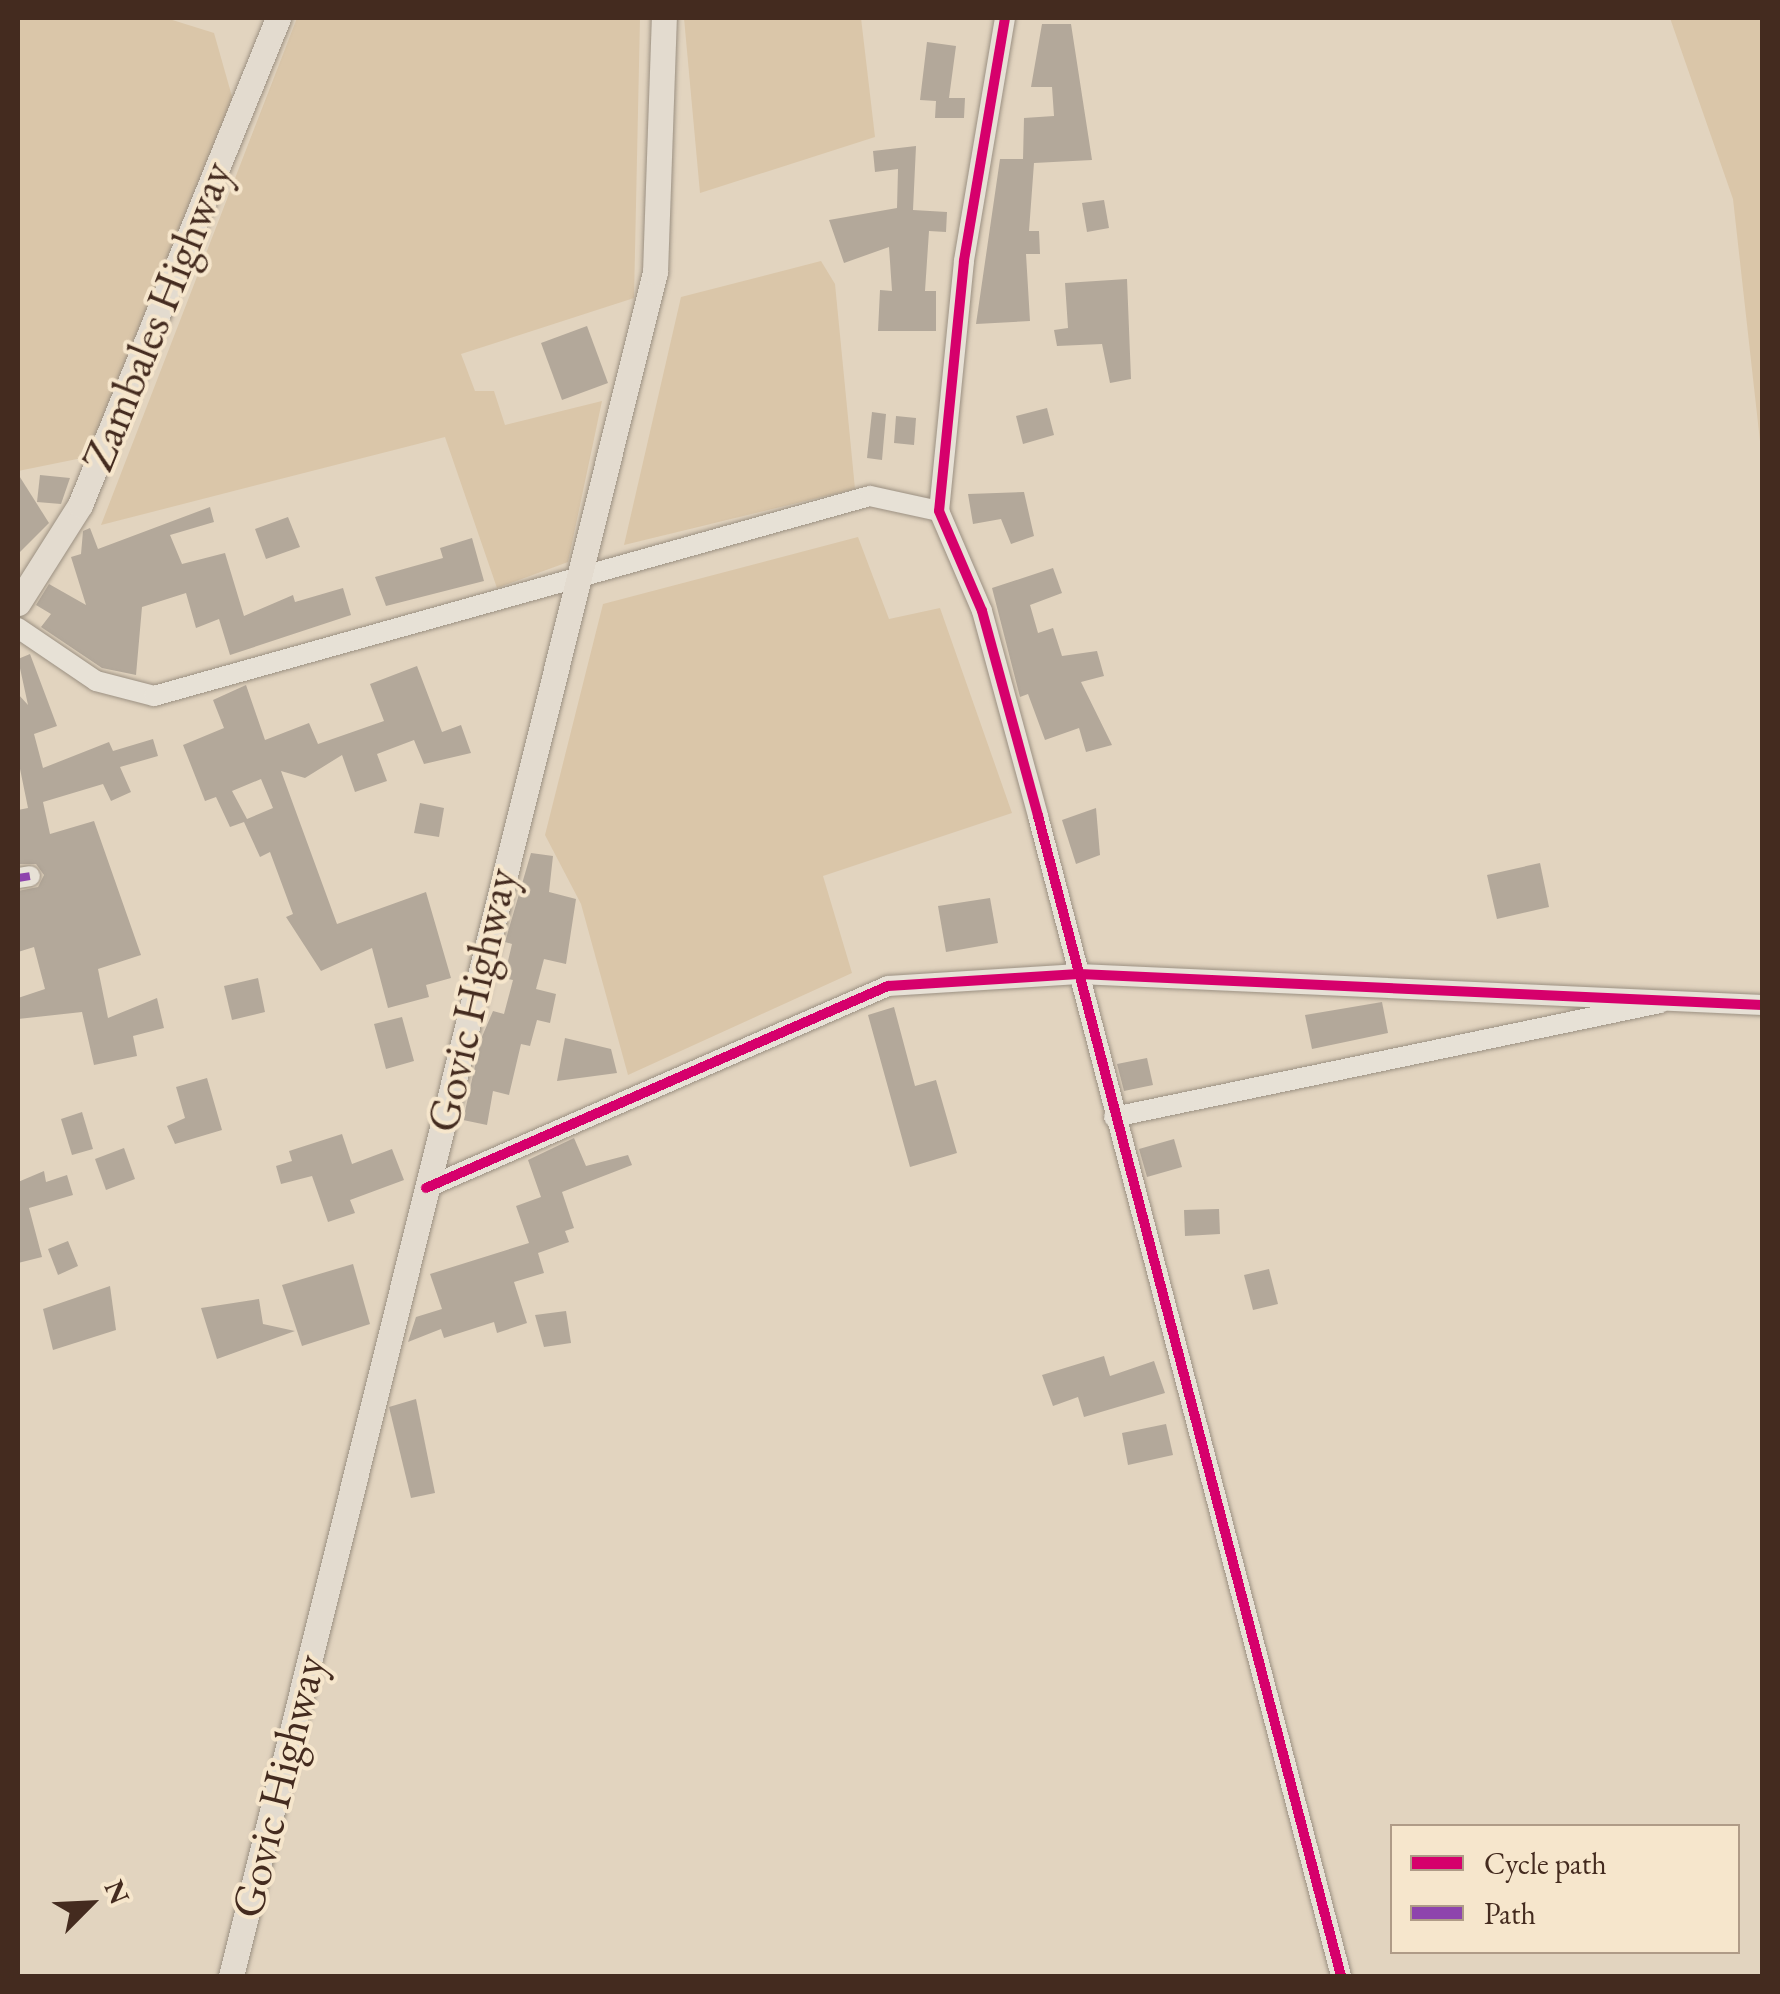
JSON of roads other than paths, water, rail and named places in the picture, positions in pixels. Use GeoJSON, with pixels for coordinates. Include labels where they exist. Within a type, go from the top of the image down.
{"type":"FeatureCollection","features":[{"type":"Feature","properties":{"kind":"main road","name":"Zambales Highway"},"geometry":{"type":"LineString","coordinates":[[18,603],[80,506],[278,18]]}},
{"type":"Feature","properties":{"kind":"main road","name":"Govic Highway"},"geometry":{"type":"LineString","coordinates":[[231,1976],[582,571],[661,238],[664,18]]}},
{"type":"Feature","properties":{"kind":"street"},"geometry":{"type":"LineString","coordinates":[[1005,18],[964,262],[939,511],[982,611],[1341,1976]]}},
{"type":"Feature","properties":{"kind":"street"},"geometry":{"type":"LineString","coordinates":[[18,628],[96,681],[154,696],[366,642],[582,571],[870,496],[939,511]]}},
{"type":"Feature","properties":{"kind":"street"},"geometry":{"type":"LineString","coordinates":[[426,1188],[888,986],[1079,974],[1683,998],[1762,1005]]}},
{"type":"Feature","properties":{"kind":"street"},"geometry":{"type":"LineString","coordinates":[[1114,1117],[1683,998]]}}]}
